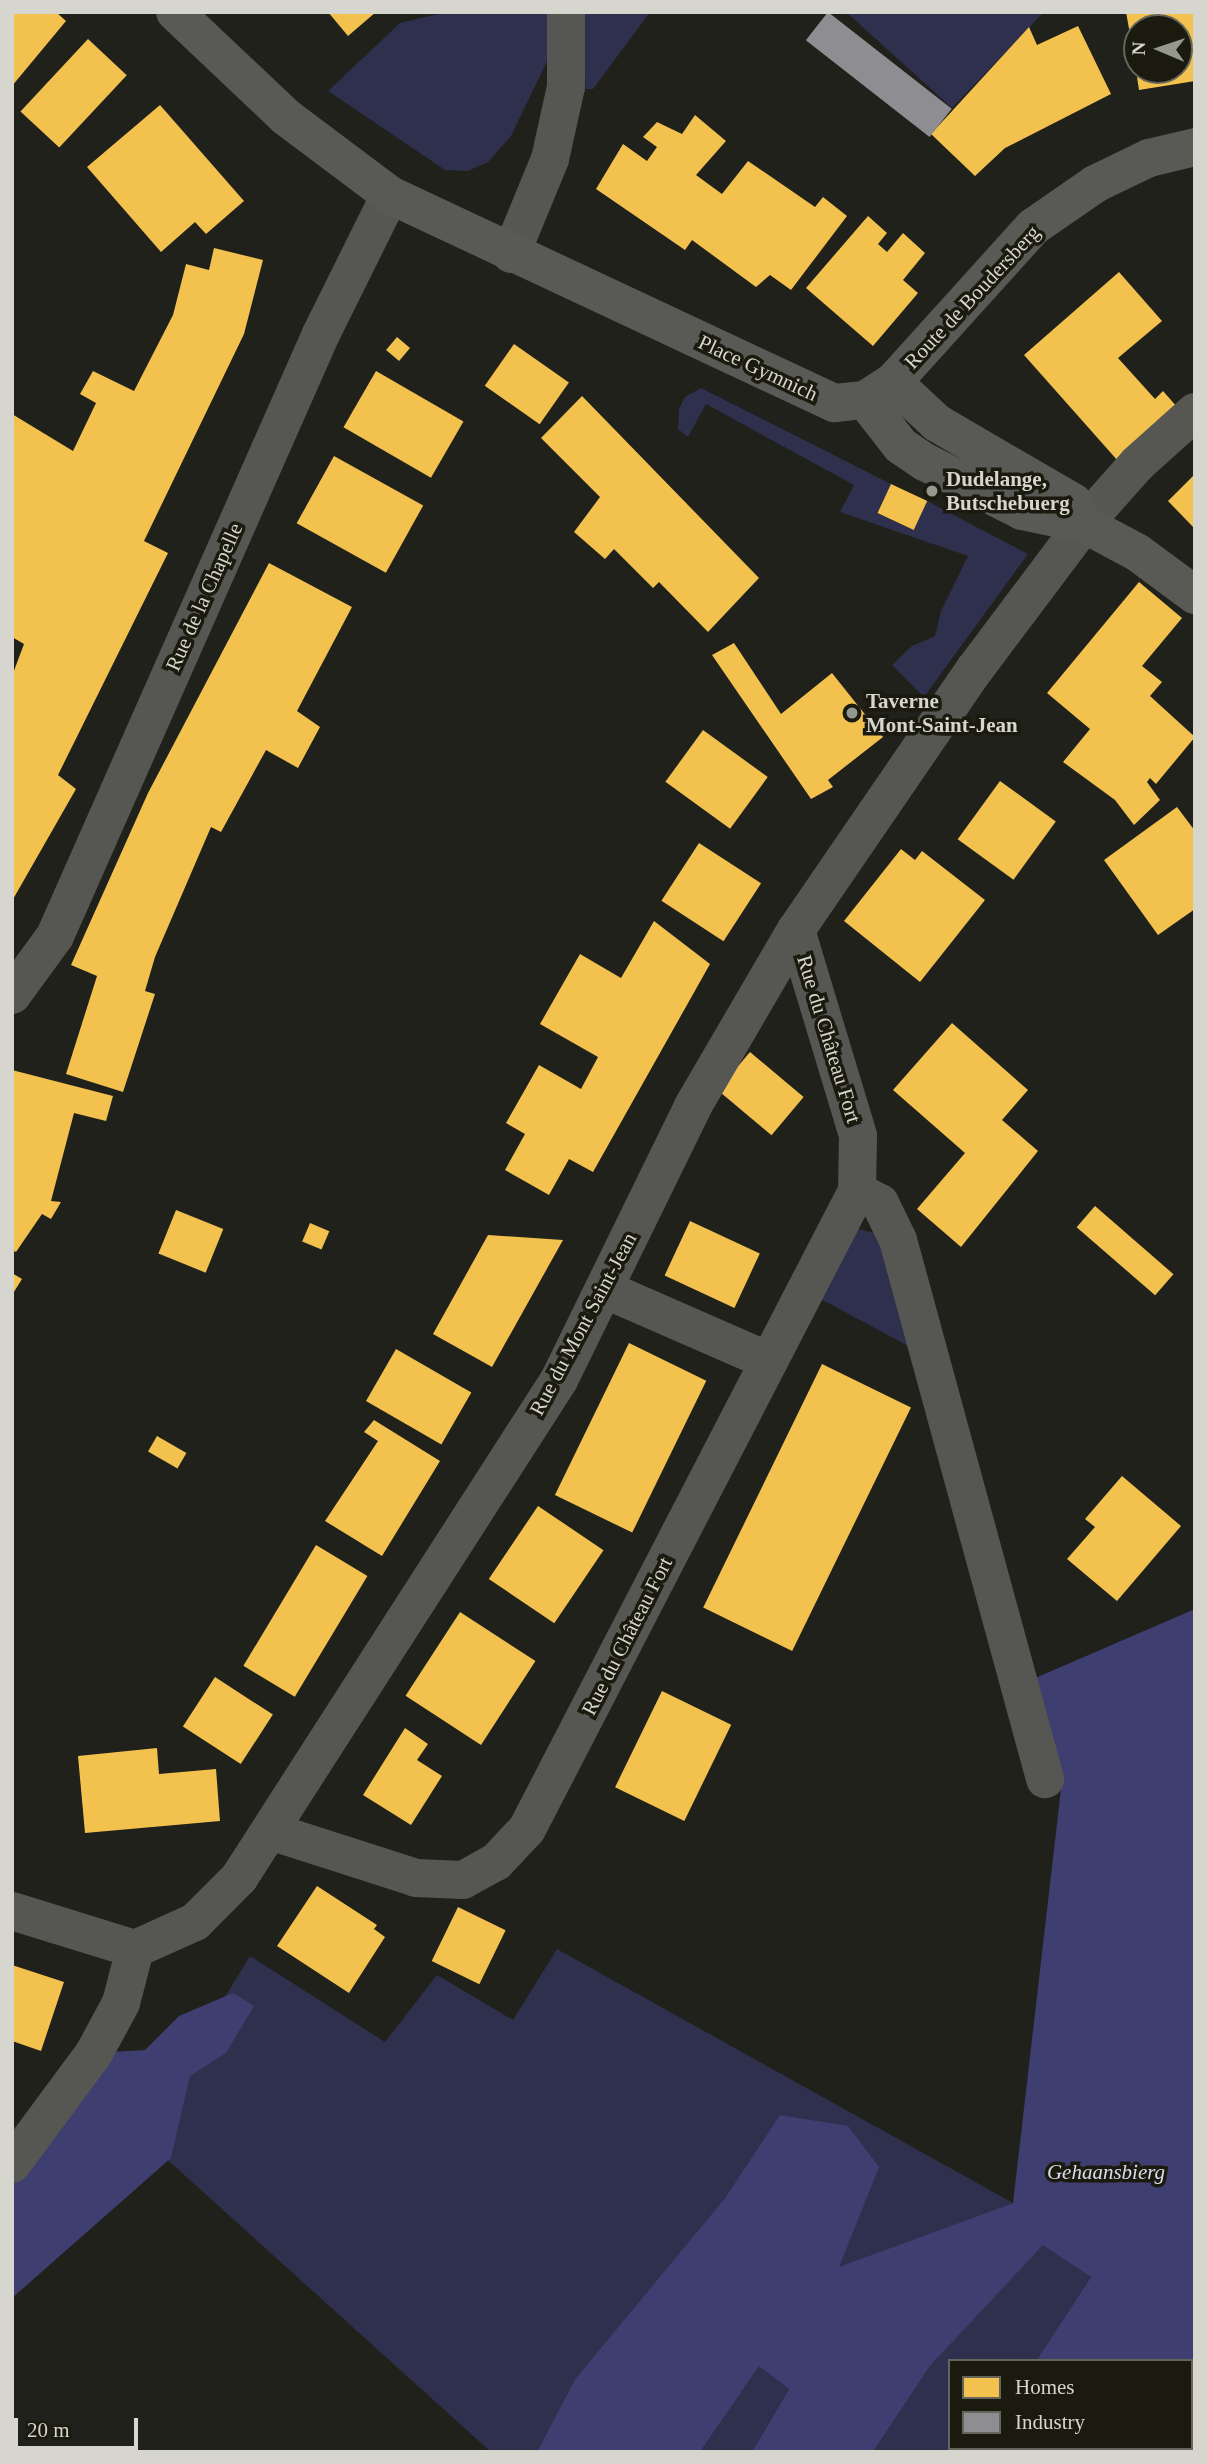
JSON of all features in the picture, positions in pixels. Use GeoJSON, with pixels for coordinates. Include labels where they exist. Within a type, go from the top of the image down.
{"type":"FeatureCollection","features":[{"type":"Feature","properties":{"kind":"main road","name":"Place Gymnich"},"geometry":{"type":"LineString","coordinates":[[175,12],[286,117],[390,195],[806,392],[835,403],[879,391]]}},
{"type":"Feature","properties":{"kind":"main road","name":"Route de Boudersberg"},"geometry":{"type":"LineString","coordinates":[[879,391],[1033,227],[1096,184],[1149,158],[1195,147]]}},
{"type":"Feature","properties":{"kind":"main road"},"geometry":{"type":"LineString","coordinates":[[879,391],[901,446],[925,462],[1022,511],[1084,524],[1138,553],[1195,595]]}},
{"type":"Feature","properties":{"kind":"street"},"geometry":{"type":"LineString","coordinates":[[510,254],[550,159],[566,87],[566,12]]}},
{"type":"Feature","properties":{"kind":"street","name":"Rue de la Chapelle"},"geometry":{"type":"LineString","coordinates":[[12,995],[55,936],[321,334],[390,195]]}},
{"type":"Feature","properties":{"kind":"street","name":"Rue du Mont Saint-Jean"},"geometry":{"type":"LineString","coordinates":[[135,1949],[195,1922],[239,1878],[559,1380],[693,1106],[796,930],[975,669],[1084,524],[1137,464],[1195,412]]}},
{"type":"Feature","properties":{"kind":"street","name":"Rue du Château Fort"},"geometry":{"type":"LineString","coordinates":[[270,1831],[416,1878],[463,1880],[496,1863],[527,1829],[857,1191],[858,1136],[796,930]]}},
{"type":"Feature","properties":{"kind":"street"},"geometry":{"type":"LineString","coordinates":[[857,1191],[880,1203],[898,1240],[1045,1779]]}},
{"type":"Feature","properties":{"kind":"street"},"geometry":{"type":"LineString","coordinates":[[604,1289],[769,1361]]}},
{"type":"Feature","properties":{"kind":"street"},"geometry":{"type":"LineString","coordinates":[[12,1911],[135,1949],[121,2003],[94,2053],[12,2164]]}},
{"type":"Feature","properties":{"kind":"shaded area"},"geometry":{"type":"Polygon","coordinates":[[[447,12],[550,12],[551,53],[511,136],[488,162],[468,171],[445,170],[328,91],[400,23],[447,12]]]}},
{"type":"Feature","properties":{"kind":"shaded area"},"geometry":{"type":"Polygon","coordinates":[[[580,12],[650,12],[593,89],[586,89],[580,12]]]}},
{"type":"Feature","properties":{"kind":"shaded area"},"geometry":{"type":"Polygon","coordinates":[[[846,12],[1044,12],[952,108],[846,12]]]}},
{"type":"Feature","properties":{"kind":"shaded area"},"geometry":{"type":"Polygon","coordinates":[[[701,388],[891,484],[877,513],[913,530],[927,501],[1028,554],[924,697],[892,665],[912,646],[935,636],[941,611],[968,556],[840,512],[854,485],[706,404],[688,437],[678,429],[679,409],[685,397],[701,388]]]}},
{"type":"Feature","properties":{"kind":"shaded area"},"geometry":{"type":"Polygon","coordinates":[[[858,1229],[879,1234],[912,1348],[817,1297],[858,1229]]]}},
{"type":"Feature","properties":{"kind":"shaded area"},"geometry":{"type":"Polygon","coordinates":[[[557,1949],[1013,2203],[838,2268],[781,2115],[725,2198],[575,2379],[537,2452],[491,2452],[140,2135],[250,1956],[385,2042],[437,1975],[513,2020],[557,1949]]]}},
{"type":"Feature","properties":{"kind":"shaded area"},"geometry":{"type":"Polygon","coordinates":[[[1043,2244],[1091,2277],[1037,2359],[948,2359],[948,2450],[978,2450],[976,2452],[873,2452],[930,2366],[1043,2244]]]}},
{"type":"Feature","properties":{"kind":"shaded area"},"geometry":{"type":"Polygon","coordinates":[[[759,2365],[789,2389],[752,2452],[700,2452],[759,2365]]]}},
{"type":"Feature","properties":{"kind":"green space","name":"Gehaansbierg"},"geometry":{"type":"Polygon","coordinates":[[[1195,1609],[1195,2452],[976,2452],[1193,2450],[1193,2359],[1037,2359],[1091,2277],[1043,2245],[930,2366],[873,2452],[752,2452],[789,2389],[759,2366],[700,2452],[537,2452],[575,2379],[725,2198],[780,2115],[848,2126],[879,2167],[839,2267],[1013,2203],[1061,1789],[1033,1679],[1195,1609]]]}},
{"type":"Feature","properties":{"kind":"green space"},"geometry":{"type":"Polygon","coordinates":[[[233,1993],[254,2006],[226,2053],[190,2076],[171,2158],[12,2298],[12,2164],[94,2053],[145,2050],[179,2016],[233,1993]]]}},
{"type":"Feature","properties":{"kind":"building: Homes"},"geometry":{"type":"Polygon","coordinates":[[[12,12],[56,12],[66,21],[12,86],[12,12]]]}},
{"type":"Feature","properties":{"kind":"building: Homes"},"geometry":{"type":"Polygon","coordinates":[[[328,12],[376,12],[348,36],[328,12]]]}},
{"type":"Feature","properties":{"kind":"building: Homes"},"geometry":{"type":"Polygon","coordinates":[[[1194,12],[1195,81],[1193,14],[1126,14],[1194,12]]]}},
{"type":"Feature","properties":{"kind":"building: Homes"},"geometry":{"type":"Polygon","coordinates":[[[1078,26],[1111,94],[1005,148],[975,176],[931,134],[1029,27],[1037,45],[1078,26]]]}},
{"type":"Feature","properties":{"kind":"building: Homes"},"geometry":{"type":"Polygon","coordinates":[[[88,39],[127,75],[59,148],[20,111],[88,39]]]}},
{"type":"Feature","properties":{"kind":"building: Homes"},"geometry":{"type":"Polygon","coordinates":[[[1138,84],[1176,84],[1139,90],[1138,84]]]}},
{"type":"Feature","properties":{"kind":"building: Homes"},"geometry":{"type":"Polygon","coordinates":[[[160,105],[244,201],[206,234],[195,222],[161,252],[87,167],[160,105]]]}},
{"type":"Feature","properties":{"kind":"building: Homes"},"geometry":{"type":"Polygon","coordinates":[[[695,115],[726,141],[696,175],[722,194],[748,161],[815,207],[823,197],[847,216],[791,290],[770,275],[756,287],[692,240],[685,250],[596,189],[623,144],[647,161],[657,147],[643,137],[657,122],[682,134],[695,115]]]}},
{"type":"Feature","properties":{"kind":"building: Homes"},"geometry":{"type":"Polygon","coordinates":[[[868,216],[887,233],[878,244],[887,252],[903,233],[925,253],[903,280],[918,293],[873,346],[806,288],[868,216]]]}},
{"type":"Feature","properties":{"kind":"building: Homes"},"geometry":{"type":"Polygon","coordinates":[[[214,248],[263,260],[244,334],[144,541],[168,553],[58,775],[76,789],[12,901],[12,676],[24,644],[12,637],[12,414],[73,451],[96,403],[80,394],[93,371],[134,391],[173,315],[186,264],[209,270],[214,248]]]}},
{"type":"Feature","properties":{"kind":"building: Homes"},"geometry":{"type":"Polygon","coordinates":[[[1119,272],[1162,321],[1118,358],[1155,399],[1163,391],[1178,408],[1118,461],[1024,355],[1119,272]]]}},
{"type":"Feature","properties":{"kind":"building: Homes"},"geometry":{"type":"Polygon","coordinates":[[[397,337],[410,348],[399,361],[386,350],[397,337]]]}},
{"type":"Feature","properties":{"kind":"building: Homes"},"geometry":{"type":"Polygon","coordinates":[[[514,344],[569,382],[540,424],[485,386],[514,344]]]}},
{"type":"Feature","properties":{"kind":"building: Homes"},"geometry":{"type":"Polygon","coordinates":[[[376,371],[463,422],[431,478],[344,427],[376,371]]]}},
{"type":"Feature","properties":{"kind":"building: Homes"},"geometry":{"type":"Polygon","coordinates":[[[582,396],[759,578],[708,632],[659,582],[653,588],[614,549],[605,559],[574,532],[600,497],[541,438],[582,396]]]}},
{"type":"Feature","properties":{"kind":"building: Homes"},"geometry":{"type":"Polygon","coordinates":[[[334,456],[423,505],[386,573],[297,523],[334,456]]]}},
{"type":"Feature","properties":{"kind":"building: Homes"},"geometry":{"type":"Polygon","coordinates":[[[1195,474],[1195,529],[1168,501],[1195,474]]]}},
{"type":"Feature","properties":{"kind":"building: Homes"},"geometry":{"type":"Polygon","coordinates":[[[891,484],[927,501],[914,530],[877,513],[891,484]]]}},
{"type":"Feature","properties":{"kind":"building: Homes"},"geometry":{"type":"Polygon","coordinates":[[[269,563],[352,607],[297,711],[320,727],[298,768],[266,750],[221,832],[211,827],[155,957],[145,991],[155,994],[123,1092],[66,1074],[97,976],[71,965],[148,793],[269,563]]]}},
{"type":"Feature","properties":{"kind":"building: Homes"},"geometry":{"type":"Polygon","coordinates":[[[1139,582],[1182,618],[1142,666],[1162,682],[1150,696],[1195,737],[1156,784],[1150,778],[1147,782],[1160,800],[1134,825],[1115,800],[1063,762],[1090,729],[1047,693],[1139,582]]]}},
{"type":"Feature","properties":{"kind":"building: Homes"},"geometry":{"type":"Polygon","coordinates":[[[734,643],[781,714],[832,673],[883,737],[828,780],[833,787],[811,799],[712,655],[734,643]]]}},
{"type":"Feature","properties":{"kind":"building: Homes"},"geometry":{"type":"Polygon","coordinates":[[[703,730],[768,777],[730,829],[665,782],[703,730]]]}},
{"type":"Feature","properties":{"kind":"building: Homes"},"geometry":{"type":"Polygon","coordinates":[[[1000,781],[1056,822],[1014,880],[958,839],[1000,781]]]}},
{"type":"Feature","properties":{"kind":"building: Homes"},"geometry":{"type":"Polygon","coordinates":[[[1177,807],[1195,831],[1195,909],[1158,935],[1104,860],[1177,807]]]}},
{"type":"Feature","properties":{"kind":"building: Homes"},"geometry":{"type":"Polygon","coordinates":[[[699,843],[761,883],[723,941],[661,901],[699,843]]]}},
{"type":"Feature","properties":{"kind":"building: Homes"},"geometry":{"type":"Polygon","coordinates":[[[901,849],[915,860],[922,851],[985,900],[920,982],[844,921],[901,849]]]}},
{"type":"Feature","properties":{"kind":"building: Homes"},"geometry":{"type":"Polygon","coordinates":[[[654,921],[710,964],[593,1172],[569,1159],[549,1195],[505,1170],[525,1134],[506,1123],[539,1065],[581,1089],[598,1057],[540,1024],[580,954],[621,978],[654,921]]]}},
{"type":"Feature","properties":{"kind":"building: Homes"},"geometry":{"type":"Polygon","coordinates":[[[952,1023],[1028,1090],[1002,1120],[1038,1151],[961,1247],[917,1209],[965,1153],[893,1090],[952,1023]]]}},
{"type":"Feature","properties":{"kind":"building: Homes"},"geometry":{"type":"Polygon","coordinates":[[[750,1052],[804,1097],[771,1135],[718,1090],[750,1052]]]}},
{"type":"Feature","properties":{"kind":"building: Homes"},"geometry":{"type":"Polygon","coordinates":[[[12,1070],[113,1096],[106,1121],[74,1113],[51,1201],[61,1202],[51,1219],[42,1214],[16,1252],[12,1250],[12,1070]]]}},
{"type":"Feature","properties":{"kind":"building: Homes"},"geometry":{"type":"Polygon","coordinates":[[[1095,1206],[1173,1274],[1155,1295],[1077,1227],[1095,1206]]]}},
{"type":"Feature","properties":{"kind":"building: Homes"},"geometry":{"type":"Polygon","coordinates":[[[176,1210],[223,1229],[206,1273],[158,1254],[176,1210]]]}},
{"type":"Feature","properties":{"kind":"building: Homes"},"geometry":{"type":"Polygon","coordinates":[[[690,1221],[760,1254],[734,1308],[665,1275],[690,1221]]]}},
{"type":"Feature","properties":{"kind":"building: Homes"},"geometry":{"type":"Polygon","coordinates":[[[310,1223],[329,1231],[322,1250],[302,1241],[310,1223]]]}},
{"type":"Feature","properties":{"kind":"building: Homes"},"geometry":{"type":"Polygon","coordinates":[[[488,1235],[563,1240],[492,1367],[433,1334],[488,1235]]]}},
{"type":"Feature","properties":{"kind":"building: Homes"},"geometry":{"type":"Polygon","coordinates":[[[12,1273],[22,1279],[12,1295],[12,1273]]]}},
{"type":"Feature","properties":{"kind":"building: Homes"},"geometry":{"type":"Polygon","coordinates":[[[629,1343],[706,1381],[632,1533],[555,1495],[629,1343]]]}},
{"type":"Feature","properties":{"kind":"building: Homes"},"geometry":{"type":"Polygon","coordinates":[[[396,1349],[471,1392],[441,1444],[366,1401],[396,1349]]]}},
{"type":"Feature","properties":{"kind":"building: Homes"},"geometry":{"type":"Polygon","coordinates":[[[822,1364],[911,1407],[792,1651],[703,1608],[822,1364]]]}},
{"type":"Feature","properties":{"kind":"building: Homes"},"geometry":{"type":"Polygon","coordinates":[[[374,1420],[440,1461],[382,1556],[325,1521],[378,1441],[364,1432],[374,1420]]]}},
{"type":"Feature","properties":{"kind":"building: Homes"},"geometry":{"type":"Polygon","coordinates":[[[157,1436],[186,1453],[177,1469],[148,1452],[157,1436]]]}},
{"type":"Feature","properties":{"kind":"building: Homes"},"geometry":{"type":"Polygon","coordinates":[[[1122,1476],[1181,1526],[1117,1601],[1067,1559],[1095,1527],[1085,1519],[1122,1476]]]}},
{"type":"Feature","properties":{"kind":"building: Homes"},"geometry":{"type":"Polygon","coordinates":[[[538,1506],[603,1550],[554,1623],[489,1579],[538,1506]]]}},
{"type":"Feature","properties":{"kind":"building: Homes"},"geometry":{"type":"Polygon","coordinates":[[[316,1545],[367,1576],[295,1697],[243,1666],[316,1545]]]}},
{"type":"Feature","properties":{"kind":"building: Homes"},"geometry":{"type":"Polygon","coordinates":[[[460,1612],[535,1661],[481,1745],[406,1696],[460,1612]]]}},
{"type":"Feature","properties":{"kind":"building: Homes"},"geometry":{"type":"Polygon","coordinates":[[[215,1677],[273,1715],[241,1764],[183,1726],[215,1677]]]}},
{"type":"Feature","properties":{"kind":"building: Homes"},"geometry":{"type":"Polygon","coordinates":[[[662,1691],[731,1725],[684,1821],[615,1787],[662,1691]]]}},
{"type":"Feature","properties":{"kind":"building: Homes"},"geometry":{"type":"Polygon","coordinates":[[[405,1728],[428,1744],[417,1760],[442,1776],[411,1825],[363,1795],[405,1728]]]}},
{"type":"Feature","properties":{"kind":"building: Homes"},"geometry":{"type":"Polygon","coordinates":[[[157,1748],[159,1774],[216,1769],[220,1821],[85,1833],[78,1756],[157,1748]]]}},
{"type":"Feature","properties":{"kind":"building: Homes"},"geometry":{"type":"Polygon","coordinates":[[[317,1886],[377,1925],[374,1929],[385,1937],[349,1993],[277,1946],[317,1886]]]}},
{"type":"Feature","properties":{"kind":"building: Homes"},"geometry":{"type":"Polygon","coordinates":[[[458,1907],[506,1930],[479,1984],[432,1961],[458,1907]]]}},
{"type":"Feature","properties":{"kind":"building: Homes"},"geometry":{"type":"Polygon","coordinates":[[[12,1965],[64,1982],[41,2051],[12,2041],[12,1965]]]}},
{"type":"Feature","properties":{"kind":"building: Industry"},"geometry":{"type":"Polygon","coordinates":[[[828,12],[952,109],[930,137],[806,40],[828,12]]]}},
{"type":"Feature","properties":{"kind":"place","name":"Dudelange, Butschebuerg"},"geometry":{"type":"Point","coordinates":[932,491]}},
{"type":"Feature","properties":{"kind":"place","name":"Taverne Mont-Saint-Jean"},"geometry":{"type":"Point","coordinates":[852,713]}}]}
